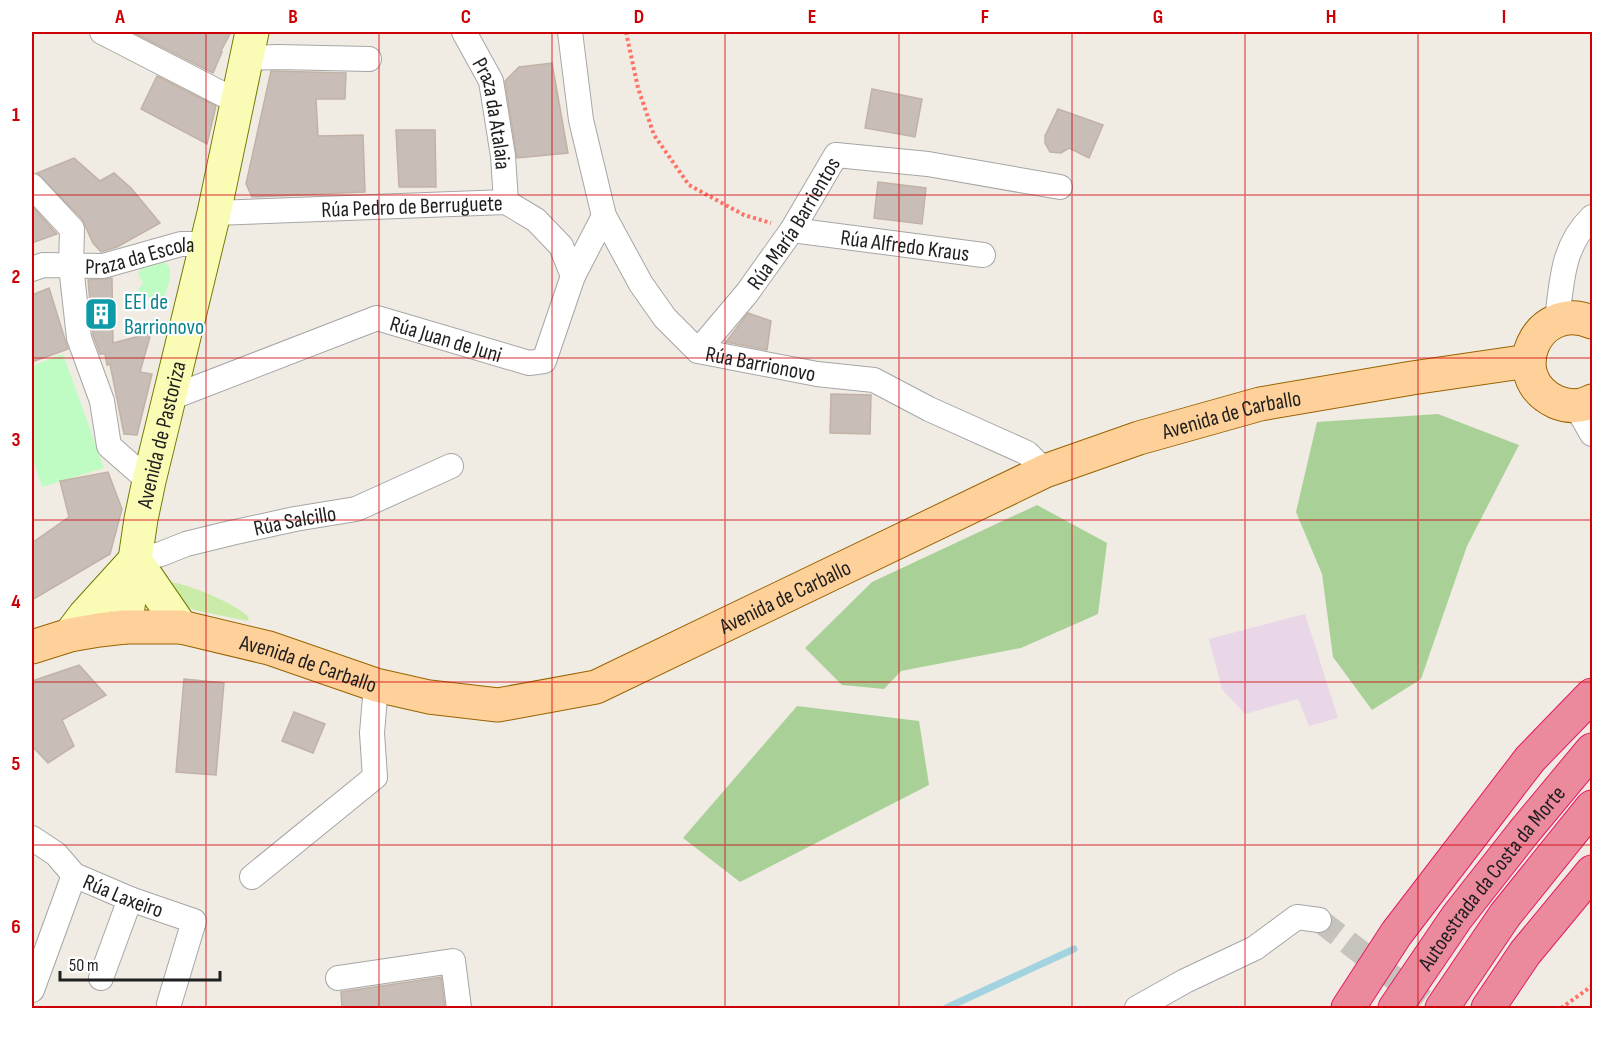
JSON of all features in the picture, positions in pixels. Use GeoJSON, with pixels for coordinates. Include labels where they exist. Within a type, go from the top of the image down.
{"type":"FeatureCollection","features":[{"type":"Feature","properties":{"kind":"highway"},"geometry":{"type":"LineString","coordinates":[[1348,1008],[1396,934],[1530,759],[1593,694]]}},
{"type":"Feature","properties":{"kind":"highway","name":"Autoestrada da Costa da Morte"},"geometry":{"type":"LineString","coordinates":[[1395,1008],[1457,917],[1523,833],[1593,750]]}},
{"type":"Feature","properties":{"kind":"highway","name":"Autoestrada da Costa da Morte"},"geometry":{"type":"LineString","coordinates":[[1442,1008],[1505,915],[1593,807]]}},
{"type":"Feature","properties":{"kind":"highway"},"geometry":{"type":"LineString","coordinates":[[1488,1008],[1525,953],[1593,872]]}},
{"type":"Feature","properties":{"kind":"main road"},"geometry":{"type":"LineString","coordinates":[[1584,404],[1561,404],[1548,398],[1537,388],[1531,375],[1529,361],[1531,348],[1545,327],[1557,320],[1580,317],[1593,322]]}},
{"type":"Feature","properties":{"kind":"main road","name":"Avenida de Carballo"},"geometry":{"type":"LineString","coordinates":[[32,647],[70,635],[125,627],[181,627],[269,648],[376,685],[429,697],[498,705],[596,687],[1045,471],[1139,438],[1260,404],[1529,361]]}},
{"type":"Feature","properties":{"kind":"street"},"geometry":{"type":"LineString","coordinates":[[102,32],[238,102]]}},
{"type":"Feature","properties":{"kind":"street","name":"Praza da Atalaia"},"geometry":{"type":"LineString","coordinates":[[464,32],[491,81],[503,156],[506,202]]}},
{"type":"Feature","properties":{"kind":"street","name":"Rúa Barrionovo"},"geometry":{"type":"LineString","coordinates":[[570,32],[581,120],[604,216],[641,284],[664,318],[698,351],[817,374],[874,380],[929,409],[1027,453],[1045,471]]}},
{"type":"Feature","properties":{"kind":"street"},"geometry":{"type":"LineString","coordinates":[[250,45],[278,57],[369,59]]}},
{"type":"Feature","properties":{"kind":"street","name":"Avenida de Pastoriza"},"geometry":{"type":"LineString","coordinates":[[125,627],[149,481],[210,228],[250,45]]}},
{"type":"Feature","properties":{"kind":"street","name":"Rúa María Barrientos"},"geometry":{"type":"LineString","coordinates":[[698,351],[747,293],[792,230],[836,155],[928,164],[1060,187]]}},
{"type":"Feature","properties":{"kind":"street"},"geometry":{"type":"LineString","coordinates":[[32,186],[72,229],[71,266],[79,338],[102,401],[109,446],[149,481]]}},
{"type":"Feature","properties":{"kind":"street","name":"Rúa Pedro de Berruguete"},"geometry":{"type":"LineString","coordinates":[[210,228],[506,202],[536,220],[561,246],[573,276]]}},
{"type":"Feature","properties":{"kind":"street","name":"Rúa Juan de Juni"},"geometry":{"type":"LineString","coordinates":[[170,398],[377,318],[529,363],[544,361],[573,276],[604,216]]}},
{"type":"Feature","properties":{"kind":"street"},"geometry":{"type":"LineString","coordinates":[[1557,320],[1563,270],[1569,248],[1584,225],[1593,217]]}},
{"type":"Feature","properties":{"kind":"street","name":"Praza da Escola"},"geometry":{"type":"LineString","coordinates":[[32,269],[44,265],[103,266],[181,244],[210,228]]}},
{"type":"Feature","properties":{"kind":"street","name":"Rúa Alfredo Kraus"},"geometry":{"type":"LineString","coordinates":[[792,230],[983,255]]}},
{"type":"Feature","properties":{"kind":"street"},"geometry":{"type":"LineString","coordinates":[[1584,404],[1593,434]]}},
{"type":"Feature","properties":{"kind":"street","name":"Rúa Salcillo"},"geometry":{"type":"LineString","coordinates":[[135,560],[231,533],[356,509],[451,466]]}},
{"type":"Feature","properties":{"kind":"street"},"geometry":{"type":"LineString","coordinates":[[70,635],[135,560],[181,627]]}},
{"type":"Feature","properties":{"kind":"street"},"geometry":{"type":"LineString","coordinates":[[252,877],[375,777],[372,733],[376,685]]}},
{"type":"Feature","properties":{"kind":"street","name":"Rúa Laxeiro"},"geometry":{"type":"LineString","coordinates":[[32,838],[56,854],[74,875],[130,899],[194,921],[169,1004]]}},
{"type":"Feature","properties":{"kind":"street"},"geometry":{"type":"LineString","coordinates":[[32,990],[74,875]]}},
{"type":"Feature","properties":{"kind":"street"},"geometry":{"type":"LineString","coordinates":[[101,978],[130,899]]}},
{"type":"Feature","properties":{"kind":"street"},"geometry":{"type":"LineString","coordinates":[[1137,1008],[1185,981],[1255,948],[1297,917],[1319,920]]}},
{"type":"Feature","properties":{"kind":"street"},"geometry":{"type":"LineString","coordinates":[[338,978],[453,961],[459,1008]]}},
{"type":"Feature","properties":{"kind":"path"},"geometry":{"type":"LineString","coordinates":[[626,32],[638,88],[654,135],[689,185],[744,215],[792,230]]}},
{"type":"Feature","properties":{"kind":"path"},"geometry":{"type":"LineString","coordinates":[[1562,1008],[1593,986]]}},
{"type":"Feature","properties":{"kind":"shaded area"},"geometry":{"type":"Polygon","coordinates":[[[1305,614],[1338,718],[1309,726],[1298,699],[1245,714],[1222,689],[1209,639],[1305,614]]]}},
{"type":"Feature","properties":{"kind":"green space"},"geometry":{"type":"Polygon","coordinates":[[[164,262],[170,268],[170,279],[162,306],[138,290],[143,283],[138,274],[142,268],[164,262]]]}},
{"type":"Feature","properties":{"kind":"green space"},"geometry":{"type":"Polygon","coordinates":[[[63,354],[104,468],[42,487],[32,456],[32,366],[63,354]]]}},
{"type":"Feature","properties":{"kind":"green space"},"geometry":{"type":"Polygon","coordinates":[[[1438,414],[1519,445],[1467,546],[1421,679],[1372,710],[1333,657],[1322,574],[1296,512],[1317,422],[1438,414]]]}},
{"type":"Feature","properties":{"kind":"green space"},"geometry":{"type":"Polygon","coordinates":[[[1037,505],[1107,543],[1098,614],[1021,648],[901,671],[884,689],[842,685],[805,648],[872,582],[1037,505]]]}},
{"type":"Feature","properties":{"kind":"green space"},"geometry":{"type":"Polygon","coordinates":[[[169,582],[213,596],[237,608],[249,619],[247,621],[194,610],[167,598],[169,582]]]}},
{"type":"Feature","properties":{"kind":"green space"},"geometry":{"type":"Polygon","coordinates":[[[797,706],[919,721],[929,785],[740,882],[683,838],[797,706]]]}},
{"type":"Feature","properties":{"kind":"building"},"geometry":{"type":"Polygon","coordinates":[[[132,32],[231,32],[213,73],[132,32]]]}},
{"type":"Feature","properties":{"kind":"building"},"geometry":{"type":"Polygon","coordinates":[[[552,63],[568,153],[517,158],[505,81],[519,67],[552,63]]]}},
{"type":"Feature","properties":{"kind":"building"},"geometry":{"type":"Polygon","coordinates":[[[271,71],[346,73],[345,99],[316,99],[318,136],[363,135],[365,192],[252,197],[246,184],[271,71]]]}},
{"type":"Feature","properties":{"kind":"building"},"geometry":{"type":"Polygon","coordinates":[[[157,76],[216,106],[207,144],[141,109],[157,76]]]}},
{"type":"Feature","properties":{"kind":"building"},"geometry":{"type":"Polygon","coordinates":[[[872,89],[922,99],[915,137],[865,128],[872,89]]]}},
{"type":"Feature","properties":{"kind":"building"},"geometry":{"type":"Polygon","coordinates":[[[1058,109],[1103,125],[1089,158],[1069,148],[1061,153],[1050,152],[1045,143],[1045,136],[1058,109]]]}},
{"type":"Feature","properties":{"kind":"building"},"geometry":{"type":"Polygon","coordinates":[[[396,130],[435,130],[436,187],[399,187],[396,130]]]}},
{"type":"Feature","properties":{"kind":"building"},"geometry":{"type":"Polygon","coordinates":[[[74,158],[100,181],[114,173],[131,188],[160,223],[117,247],[101,252],[93,243],[82,219],[37,173],[74,158]]]}},
{"type":"Feature","properties":{"kind":"building"},"geometry":{"type":"Polygon","coordinates":[[[878,182],[926,188],[922,224],[874,218],[878,182]]]}},
{"type":"Feature","properties":{"kind":"building"},"geometry":{"type":"Polygon","coordinates":[[[32,206],[57,234],[32,243],[32,206]]]}},
{"type":"Feature","properties":{"kind":"building"},"geometry":{"type":"Polygon","coordinates":[[[112,278],[113,343],[151,333],[140,372],[152,374],[137,435],[124,434],[110,364],[107,365],[105,354],[100,354],[93,335],[88,280],[112,278]]]}},
{"type":"Feature","properties":{"kind":"building"},"geometry":{"type":"Polygon","coordinates":[[[49,288],[68,349],[32,362],[32,295],[49,288]]]}},
{"type":"Feature","properties":{"kind":"building"},"geometry":{"type":"Polygon","coordinates":[[[748,313],[771,321],[767,350],[726,342],[748,313]]]}},
{"type":"Feature","properties":{"kind":"building"},"geometry":{"type":"Polygon","coordinates":[[[831,394],[871,395],[870,434],[830,433],[831,394]]]}},
{"type":"Feature","properties":{"kind":"building"},"geometry":{"type":"Polygon","coordinates":[[[108,472],[122,509],[110,554],[32,600],[32,543],[69,517],[60,481],[108,472]]]}},
{"type":"Feature","properties":{"kind":"building"},"geometry":{"type":"Polygon","coordinates":[[[79,665],[106,695],[62,720],[74,746],[48,763],[32,746],[32,681],[79,665]]]}},
{"type":"Feature","properties":{"kind":"building"},"geometry":{"type":"Polygon","coordinates":[[[184,679],[224,683],[216,775],[176,772],[184,679]]]}},
{"type":"Feature","properties":{"kind":"building"},"geometry":{"type":"Polygon","coordinates":[[[294,712],[325,724],[313,753],[282,741],[294,712]]]}},
{"type":"Feature","properties":{"kind":"building"},"geometry":{"type":"Polygon","coordinates":[[[441,977],[445,1008],[342,1008],[341,992],[441,977]]]}},
{"type":"Feature","properties":{"kind":"waterway"},"geometry":{"type":"LineString","coordinates":[[946,1008],[1074,949]]}},
{"type":"Feature","properties":{"kind":"tunnel"},"geometry":{"type":"LineString","coordinates":[[1319,920],[1433,1008]]}},
{"type":"Feature","properties":{"kind":"place","name":"EEI de Barrionovo"},"geometry":{"type":"Point","coordinates":[101,314]}}]}
